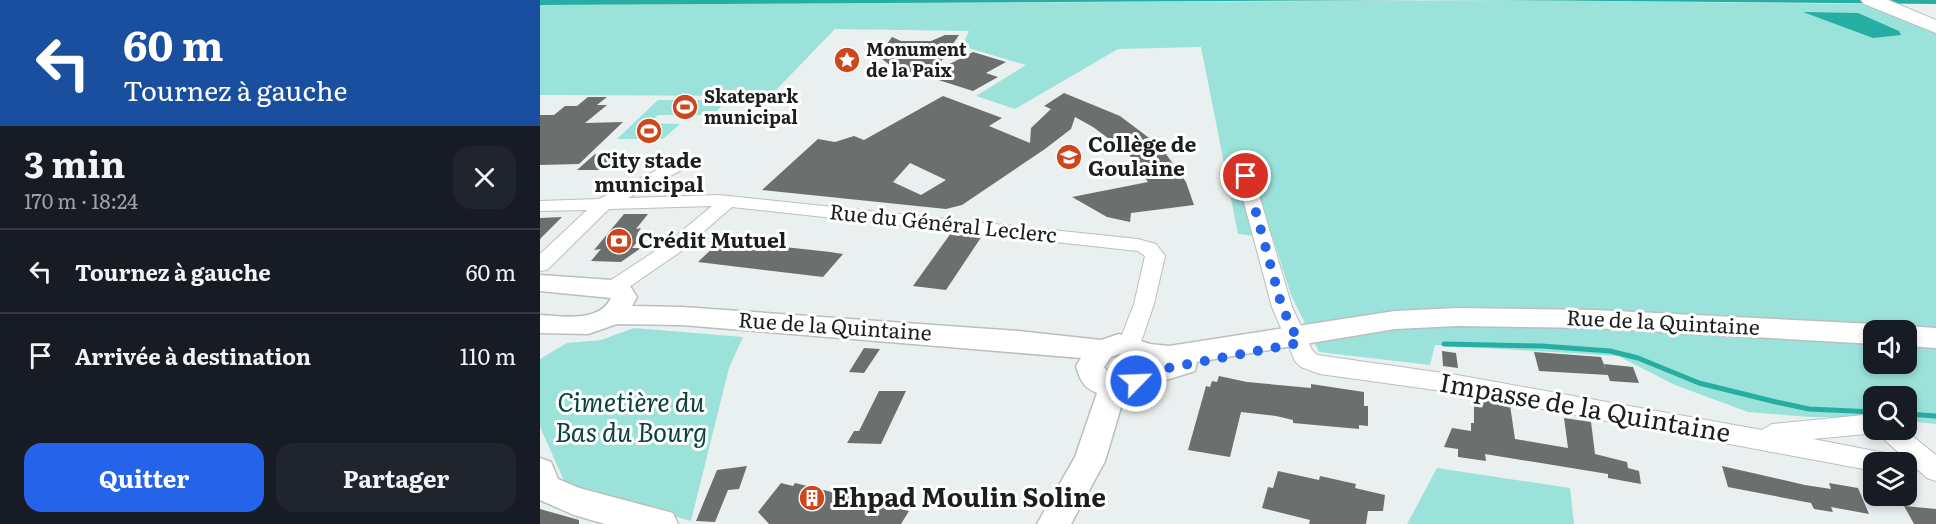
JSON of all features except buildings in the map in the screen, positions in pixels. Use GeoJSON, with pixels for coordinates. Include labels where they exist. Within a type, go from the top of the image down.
{"type":"FeatureCollection","features":[{"type":"Feature","properties":{"kind":"highway"},"geometry":{"type":"LineString","coordinates":[[1889,3],[1936,17]]}},
{"type":"Feature","properties":{"kind":"highway"},"geometry":{"type":"LineString","coordinates":[[1889,3],[1936,27]]}},
{"type":"Feature","properties":{"kind":"street"},"geometry":{"type":"LineString","coordinates":[[540,266],[606,202],[687,160]]}},
{"type":"Feature","properties":{"kind":"street","name":"Impasse de la Quintaine"},"geometry":{"type":"LineString","coordinates":[[1241,161],[1282,307],[1305,358],[1320,365],[1457,384],[1863,459]]}},
{"type":"Feature","properties":{"kind":"street","name":"Rue du Général Leclerc"},"geometry":{"type":"LineString","coordinates":[[540,206],[718,200],[726,203],[1124,242],[1149,248],[1155,256],[1144,304],[1122,359]]}},
{"type":"Feature","properties":{"kind":"street"},"geometry":{"type":"LineString","coordinates":[[543,329],[579,327],[615,302],[726,203]]}},
{"type":"Feature","properties":{"kind":"street","name":"Rue de la Quintaine"},"geometry":{"type":"LineString","coordinates":[[540,283],[682,316],[988,339],[1050,353],[1122,359],[1168,368],[1395,320],[1452,317],[1584,319],[1863,333]]}},
{"type":"Feature","properties":{"kind":"street"},"geometry":{"type":"LineString","coordinates":[[1917,337],[1936,338]]}},
{"type":"Feature","properties":{"kind":"street","name":"Rue de la Quintaine"},"geometry":{"type":"LineString","coordinates":[[1122,359],[1169,356],[1298,340]]}},
{"type":"Feature","properties":{"kind":"street"},"geometry":{"type":"LineString","coordinates":[[1054,524],[1089,461],[1122,359]]}},
{"type":"Feature","properties":{"kind":"street"},"geometry":{"type":"LineString","coordinates":[[1752,437],[1863,423]]}},
{"type":"Feature","properties":{"kind":"street"},"geometry":{"type":"LineString","coordinates":[[1900,440],[1936,470]]}},
{"type":"Feature","properties":{"kind":"street"},"geometry":{"type":"LineString","coordinates":[[1917,467],[1936,470]]}},
{"type":"Feature","properties":{"kind":"street"},"geometry":{"type":"LineString","coordinates":[[542,484],[574,501],[661,524]]}},
{"type":"Feature","properties":{"kind":"green space"},"geometry":{"type":"Polygon","coordinates":[[[1505,0],[1868,4],[1936,30],[1936,424],[1917,422],[1917,386],[1863,386],[1863,417],[1809,417],[1748,412],[1675,385],[1618,356],[1435,345],[1430,365],[1319,352],[1291,295],[1273,238],[1238,234],[1201,47],[1118,49],[1015,109],[976,96],[1026,65],[962,46],[969,31],[835,29],[775,91],[764,96],[540,95],[540,5],[1505,0]]]}},
{"type":"Feature","properties":{"kind":"green space","name":"Skatepark municipal"},"geometry":{"type":"Polygon","coordinates":[[[658,100],[727,100],[713,115],[658,115],[649,123],[680,124],[663,139],[617,139],[658,100]]]}},
{"type":"Feature","properties":{"kind":"green space","name":"Cimetière du Bas du Bourg"},"geometry":{"type":"Polygon","coordinates":[[[634,328],[743,337],[729,368],[691,521],[566,485],[540,427],[540,359],[567,343],[601,340],[634,328]]]}},
{"type":"Feature","properties":{"kind":"green space"},"geometry":{"type":"Polygon","coordinates":[[[1437,468],[1570,488],[1574,524],[1407,524],[1437,468]]]}},
{"type":"Feature","properties":{"kind":"shaded area"},"geometry":{"type":"Polygon","coordinates":[[[540,0],[1422,0],[540,5],[540,0]]]}},
{"type":"Feature","properties":{"kind":"shaded area"},"geometry":{"type":"Polygon","coordinates":[[[1505,0],[1936,0],[1936,4],[1505,0]]]}},
{"type":"Feature","properties":{"kind":"shaded area"},"geometry":{"type":"Polygon","coordinates":[[[1803,12],[1858,13],[1899,31],[1901,35],[1873,38],[1803,12]]]}},
{"type":"Feature","properties":{"kind":"waterway"},"geometry":{"type":"LineString","coordinates":[[1444,344],[1542,346],[1610,351],[1638,358],[1699,383],[1776,402],[1809,409],[1863,411]]}},
{"type":"Feature","properties":{"kind":"waterway"},"geometry":{"type":"LineString","coordinates":[[1917,415],[1936,416]]}},
{"type":"Feature","properties":{"kind":"place","name":"Monument de la Paix"},"geometry":{"type":"Point","coordinates":[847,60]}},
{"type":"Feature","properties":{"kind":"place","name":"Skatepark municipal"},"geometry":{"type":"Point","coordinates":[685,107]}},
{"type":"Feature","properties":{"kind":"place","name":"City stade municipal"},"geometry":{"type":"Point","coordinates":[649,131]}},
{"type":"Feature","properties":{"kind":"place","name":"Collège de Goulaine"},"geometry":{"type":"Point","coordinates":[1069,157]}},
{"type":"Feature","properties":{"kind":"place","name":"Crédit Mutuel"},"geometry":{"type":"Point","coordinates":[619,241]}},
{"type":"Feature","properties":{"kind":"place","name":"Ehpad Moulin Soline"},"geometry":{"type":"Point","coordinates":[812,498]}},
{"type":"Feature","properties":{"kind":"route"},"geometry":{"type":"LineString","coordinates":[[1136,381],[1141,377],[1168,368],[1299,343],[1282,307],[1246,176]]}}]}
